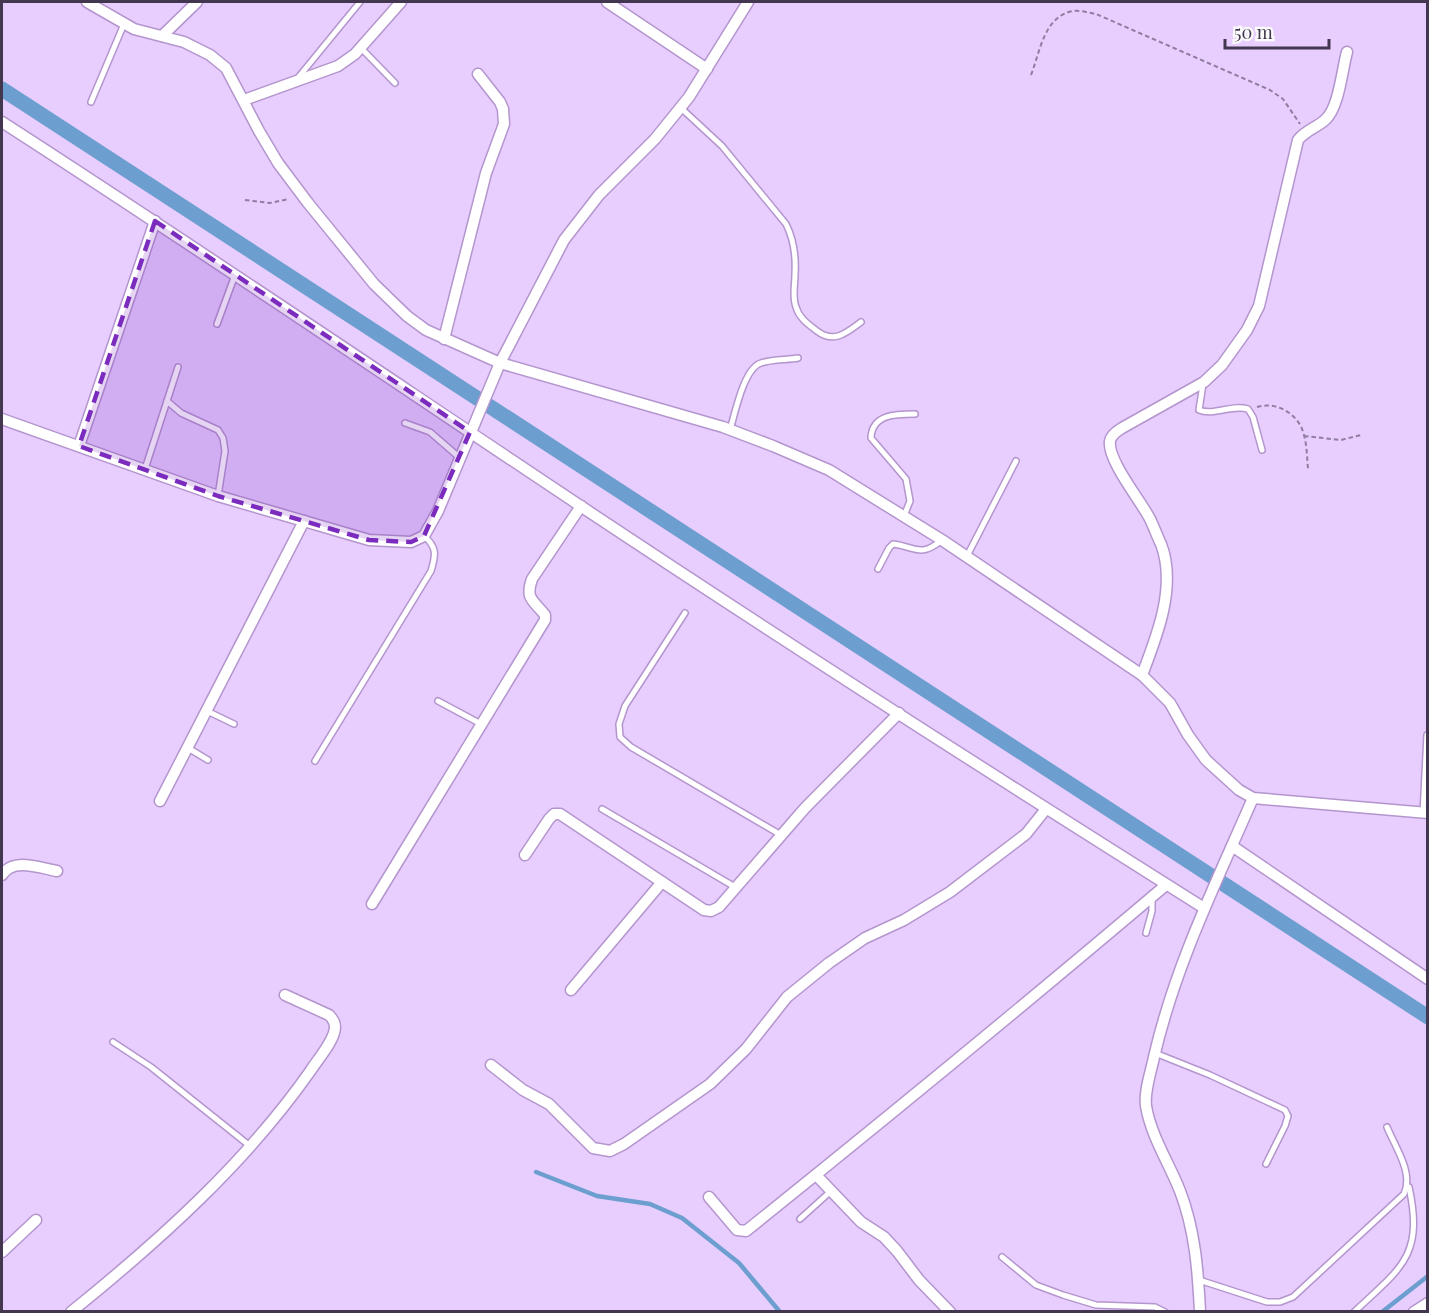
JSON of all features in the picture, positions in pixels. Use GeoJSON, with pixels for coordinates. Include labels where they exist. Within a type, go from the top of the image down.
{"type":"FeatureCollection","features":[{"type":"Feature","properties":{"kind":"street"},"geometry":{"type":"LineString","coordinates":[[162,36],[197,2]]}},
{"type":"Feature","properties":{"kind":"street"},"geometry":{"type":"LineString","coordinates":[[244,100],[338,66],[361,48],[401,2]]}},
{"type":"Feature","properties":{"kind":"street"},"geometry":{"type":"LineString","coordinates":[[607,2],[707,69]]}},
{"type":"Feature","properties":{"kind":"street"},"geometry":{"type":"LineString","coordinates":[[2,419],[218,496],[369,540],[411,542],[424,536],[438,511],[500,363],[564,240],[599,195],[655,139],[681,107],[748,2]]}},
{"type":"Feature","properties":{"kind":"street"},"geometry":{"type":"LineString","coordinates":[[91,3],[124,24],[184,42],[210,55],[226,68],[258,131],[301,194],[374,284],[407,316],[426,330],[500,363],[730,430],[829,470],[942,540],[1142,675],[1170,703],[1188,735],[1206,760],[1239,790],[1253,798],[1425,813]]}},
{"type":"Feature","properties":{"kind":"street"},"geometry":{"type":"LineString","coordinates":[[1142,675],[1164,608],[1165,566],[1162,548],[1150,519],[1114,460],[1110,442],[1113,434],[1122,428],[1204,382],[1222,365],[1247,330],[1259,306],[1298,140],[1305,131],[1325,120],[1334,106],[1347,52]]}},
{"type":"Feature","properties":{"kind":"street"},"geometry":{"type":"LineString","coordinates":[[444,339],[486,173],[504,124],[500,102],[478,74]]}},
{"type":"Feature","properties":{"kind":"street"},"geometry":{"type":"LineString","coordinates":[[2,122],[898,714],[1204,908]]}},
{"type":"Feature","properties":{"kind":"street"},"geometry":{"type":"LineString","coordinates":[[79,446],[155,221]]}},
{"type":"Feature","properties":{"kind":"street"},"geometry":{"type":"LineString","coordinates":[[372,904],[545,620],[545,615],[529,596],[528,591],[532,579],[580,506]]}},
{"type":"Feature","properties":{"kind":"street"},"geometry":{"type":"LineString","coordinates":[[160,801],[304,521]]}},
{"type":"Feature","properties":{"kind":"street"},"geometry":{"type":"LineString","coordinates":[[525,855],[549,819],[554,814],[560,814],[662,882],[682,898],[704,910],[711,911],[719,907],[805,808],[898,714]]}},
{"type":"Feature","properties":{"kind":"street"},"geometry":{"type":"LineString","coordinates":[[1200,1311],[1192,1229],[1180,1192],[1151,1127],[1146,1104],[1162,1024],[1183,960],[1253,798]]}},
{"type":"Feature","properties":{"kind":"street"},"geometry":{"type":"LineString","coordinates":[[491,1065],[524,1090],[549,1104],[593,1148],[610,1151],[624,1144],[710,1084],[746,1049],[787,997],[829,963],[865,938],[904,920],[950,892],[1026,834],[1046,809]]}},
{"type":"Feature","properties":{"kind":"street"},"geometry":{"type":"LineString","coordinates":[[1232,846],[1428,979]]}},
{"type":"Feature","properties":{"kind":"street"},"geometry":{"type":"LineString","coordinates":[[2,875],[5,870],[20,865],[57,871]]}},
{"type":"Feature","properties":{"kind":"street"},"geometry":{"type":"LineString","coordinates":[[572,990],[662,882]]}},
{"type":"Feature","properties":{"kind":"street"},"geometry":{"type":"LineString","coordinates":[[709,1197],[737,1230],[746,1231],[969,1052],[1166,885]]}},
{"type":"Feature","properties":{"kind":"street"},"geometry":{"type":"LineString","coordinates":[[71,1311],[162,1235],[250,1146],[289,1102],[327,1046],[335,1027],[334,1020],[329,1015],[285,995]]}},
{"type":"Feature","properties":{"kind":"street"},"geometry":{"type":"LineString","coordinates":[[816,1175],[861,1222],[884,1237],[919,1280],[950,1311]]}},
{"type":"Feature","properties":{"kind":"street"},"geometry":{"type":"LineString","coordinates":[[2,1252],[36,1220]]}},
{"type":"Feature","properties":{"kind":"street"},"geometry":{"type":"LineString","coordinates":[[1414,1311],[1428,1304]]}},
{"type":"Feature","properties":{"kind":"lane"},"geometry":{"type":"LineString","coordinates":[[296,80],[360,2]]}},
{"type":"Feature","properties":{"kind":"lane"},"geometry":{"type":"LineString","coordinates":[[91,102],[124,24]]}},
{"type":"Feature","properties":{"kind":"lane"},"geometry":{"type":"LineString","coordinates":[[361,48],[395,82]]}},
{"type":"Feature","properties":{"kind":"lane"},"geometry":{"type":"LineString","coordinates":[[681,107],[722,146],[786,224],[792,237],[795,256],[795,306],[803,321],[832,338],[842,336],[861,322]]}},
{"type":"Feature","properties":{"kind":"lane"},"geometry":{"type":"LineString","coordinates":[[217,324],[235,274]]}},
{"type":"Feature","properties":{"kind":"lane"},"geometry":{"type":"LineString","coordinates":[[730,430],[752,368],[761,362],[798,358]]}},
{"type":"Feature","properties":{"kind":"lane"},"geometry":{"type":"LineString","coordinates":[[145,471],[178,367]]}},
{"type":"Feature","properties":{"kind":"lane"},"geometry":{"type":"LineString","coordinates":[[1204,382],[1199,410],[1211,411],[1240,407],[1248,409],[1253,417],[1262,450]]}},
{"type":"Feature","properties":{"kind":"lane"},"geometry":{"type":"LineString","coordinates":[[167,401],[181,413],[218,430],[223,438],[225,451],[218,496]]}},
{"type":"Feature","properties":{"kind":"lane"},"geometry":{"type":"LineString","coordinates":[[904,516],[910,501],[906,479],[871,438],[872,429],[878,420],[891,415],[915,414]]}},
{"type":"Feature","properties":{"kind":"lane"},"geometry":{"type":"LineString","coordinates":[[405,423],[430,432],[460,458]]}},
{"type":"Feature","properties":{"kind":"lane"},"geometry":{"type":"LineString","coordinates":[[967,557],[1016,461]]}},
{"type":"Feature","properties":{"kind":"lane"},"geometry":{"type":"LineString","coordinates":[[315,761],[431,571],[436,550],[424,536]]}},
{"type":"Feature","properties":{"kind":"lane"},"geometry":{"type":"LineString","coordinates":[[878,568],[893,544],[924,551],[942,540]]}},
{"type":"Feature","properties":{"kind":"lane"},"geometry":{"type":"LineString","coordinates":[[685,613],[626,706],[620,724],[620,737],[631,747],[781,836]]}},
{"type":"Feature","properties":{"kind":"lane"},"geometry":{"type":"LineString","coordinates":[[438,701],[481,724]]}},
{"type":"Feature","properties":{"kind":"lane"},"geometry":{"type":"LineString","coordinates":[[207,711],[234,724]]}},
{"type":"Feature","properties":{"kind":"lane"},"geometry":{"type":"LineString","coordinates":[[1425,813],[1427,735]]}},
{"type":"Feature","properties":{"kind":"lane"},"geometry":{"type":"LineString","coordinates":[[188,748],[208,760]]}},
{"type":"Feature","properties":{"kind":"lane"},"geometry":{"type":"LineString","coordinates":[[602,809],[736,888]]}},
{"type":"Feature","properties":{"kind":"lane"},"geometry":{"type":"LineString","coordinates":[[1146,933],[1152,911],[1152,897]]}},
{"type":"Feature","properties":{"kind":"lane"},"geometry":{"type":"LineString","coordinates":[[113,1042],[151,1067],[250,1146]]}},
{"type":"Feature","properties":{"kind":"lane"},"geometry":{"type":"LineString","coordinates":[[1155,1053],[1210,1075],[1285,1110],[1288,1116],[1286,1126],[1266,1164]]}},
{"type":"Feature","properties":{"kind":"lane"},"geometry":{"type":"LineString","coordinates":[[1354,1311],[1405,1262],[1414,1232],[1414,1212],[1408,1176],[1387,1127]]}},
{"type":"Feature","properties":{"kind":"lane"},"geometry":{"type":"LineString","coordinates":[[1198,1279],[1267,1302],[1280,1302],[1293,1297],[1404,1194],[1408,1185]]}},
{"type":"Feature","properties":{"kind":"lane"},"geometry":{"type":"LineString","coordinates":[[800,1218],[831,1191]]}},
{"type":"Feature","properties":{"kind":"lane"},"geometry":{"type":"LineString","coordinates":[[1002,1257],[1036,1285],[1063,1295],[1096,1305],[1155,1307],[1165,1311]]}},
{"type":"Feature","properties":{"kind":"path"},"geometry":{"type":"LineString","coordinates":[[1031,75],[1050,24],[1058,16],[1075,10],[1096,14],[1270,90],[1283,99],[1305,131]]}},
{"type":"Feature","properties":{"kind":"path"},"geometry":{"type":"LineString","coordinates":[[245,200],[270,203],[301,194]]}},
{"type":"Feature","properties":{"kind":"path"},"geometry":{"type":"LineString","coordinates":[[1248,409],[1275,405],[1289,411],[1302,428],[1308,469]]}},
{"type":"Feature","properties":{"kind":"path"},"geometry":{"type":"LineString","coordinates":[[1304,436],[1341,440],[1361,435]]}},
{"type":"Feature","properties":{"kind":"highlighted area"},"geometry":{"type":"Polygon","coordinates":[[[155,221],[470,432],[424,536],[411,542],[369,540],[218,496],[79,446],[155,221]]]}},
{"type":"Feature","properties":{"kind":"waterway"},"geometry":{"type":"LineString","coordinates":[[2,89],[1428,1017]]}},
{"type":"Feature","properties":{"kind":"waterway"},"geometry":{"type":"LineString","coordinates":[[536,1172],[597,1196],[650,1204],[682,1218],[739,1263],[780,1312]]}},
{"type":"Feature","properties":{"kind":"waterway"},"geometry":{"type":"LineString","coordinates":[[1382,1312],[1428,1276]]}}]}
